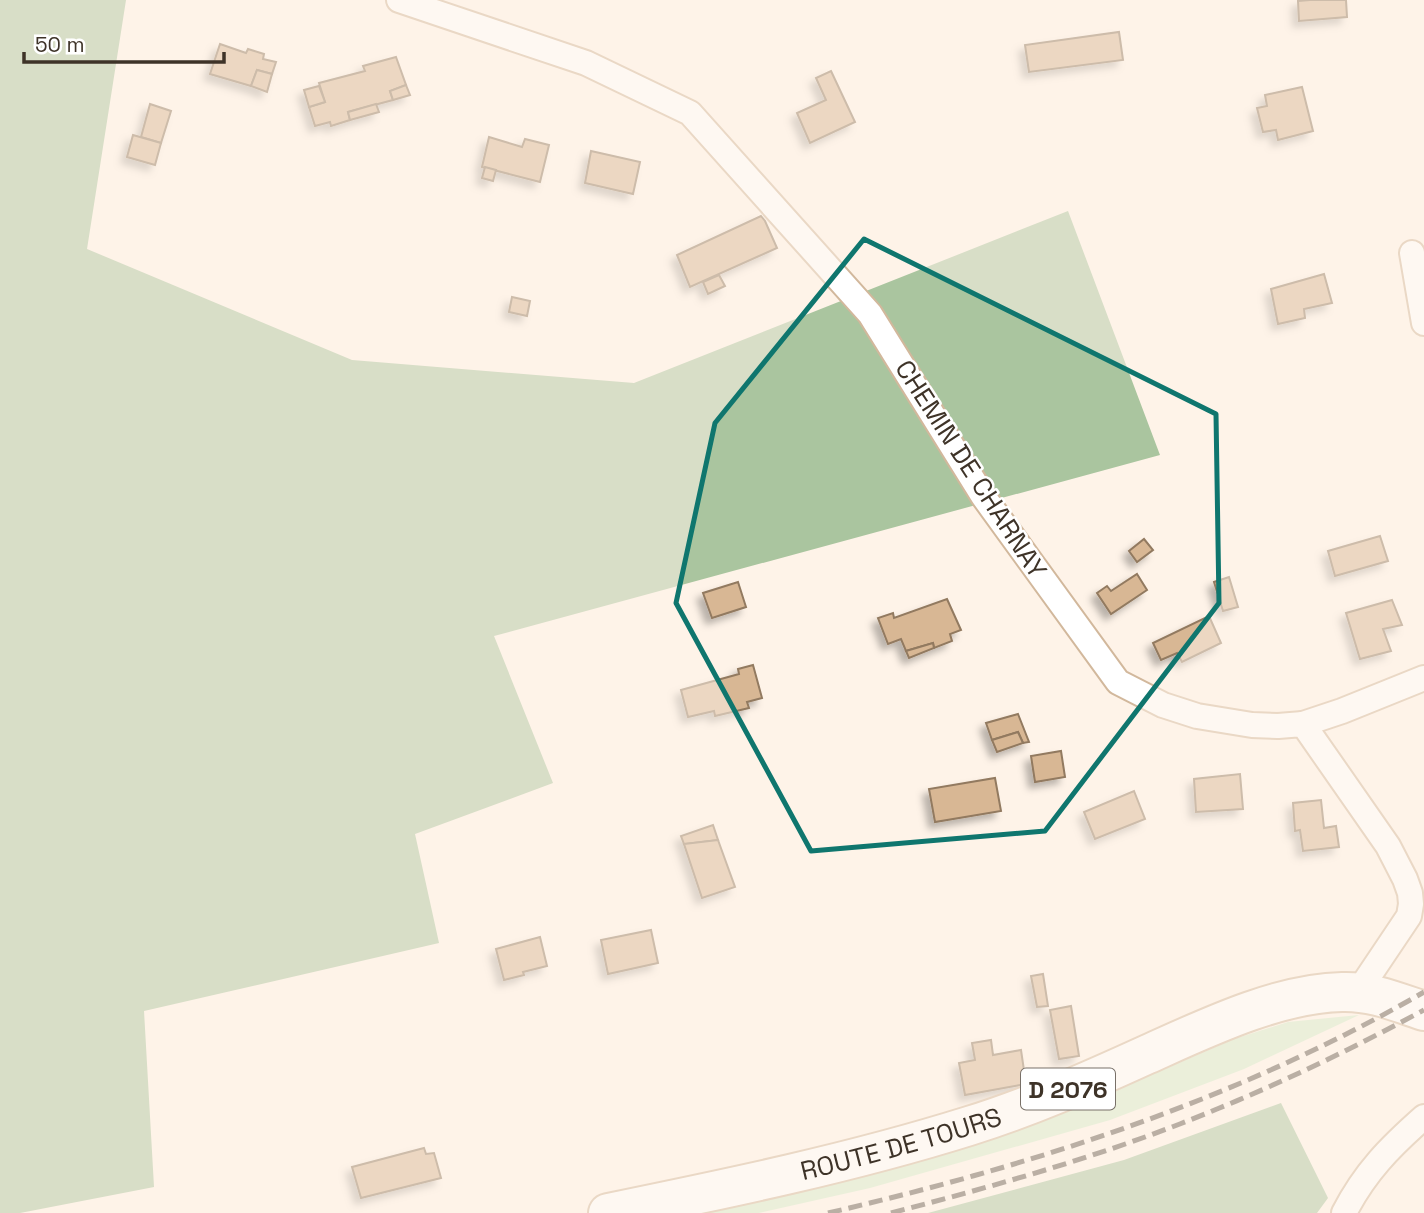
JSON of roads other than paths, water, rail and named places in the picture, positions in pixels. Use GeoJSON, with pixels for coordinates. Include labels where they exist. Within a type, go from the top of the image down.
{"type":"FeatureCollection","features":[{"type":"Feature","properties":{"kind":"main road","name":"ROUTE DE TOURS"},"geometry":{"type":"LineString","coordinates":[[608,1213],[774,1179],[973,1125],[1102,1075],[1210,1027],[1283,1001],[1313,995],[1358,992],[1424,1011]]}},
{"type":"Feature","properties":{"kind":"street","name":"CHEMIN DE CHARNAY"},"geometry":{"type":"LineString","coordinates":[[399,0],[586,63],[690,113],[870,314],[983,496],[1118,682],[1163,705],[1197,716],[1252,725],[1278,726],[1303,724],[1424,678]]}},
{"type":"Feature","properties":{"kind":"street"},"geometry":{"type":"LineString","coordinates":[[1412,253],[1424,323]]}},
{"type":"Feature","properties":{"kind":"street"},"geometry":{"type":"LineString","coordinates":[[1303,724],[1388,846],[1410,893],[1409,916],[1358,992]]}},
{"type":"Feature","properties":{"kind":"street"},"geometry":{"type":"LineString","coordinates":[[1344,1213],[1356,1189],[1370,1171],[1392,1146],[1424,1117]]}},
{"type":"Feature","properties":{"kind":"railway"},"geometry":{"type":"LineString","coordinates":[[828,1213],[982,1173],[1134,1125],[1282,1065],[1424,992]]}},
{"type":"Feature","properties":{"kind":"railway"},"geometry":{"type":"LineString","coordinates":[[891,1213],[1056,1167],[1177,1125],[1296,1074],[1424,1010]]}}]}
